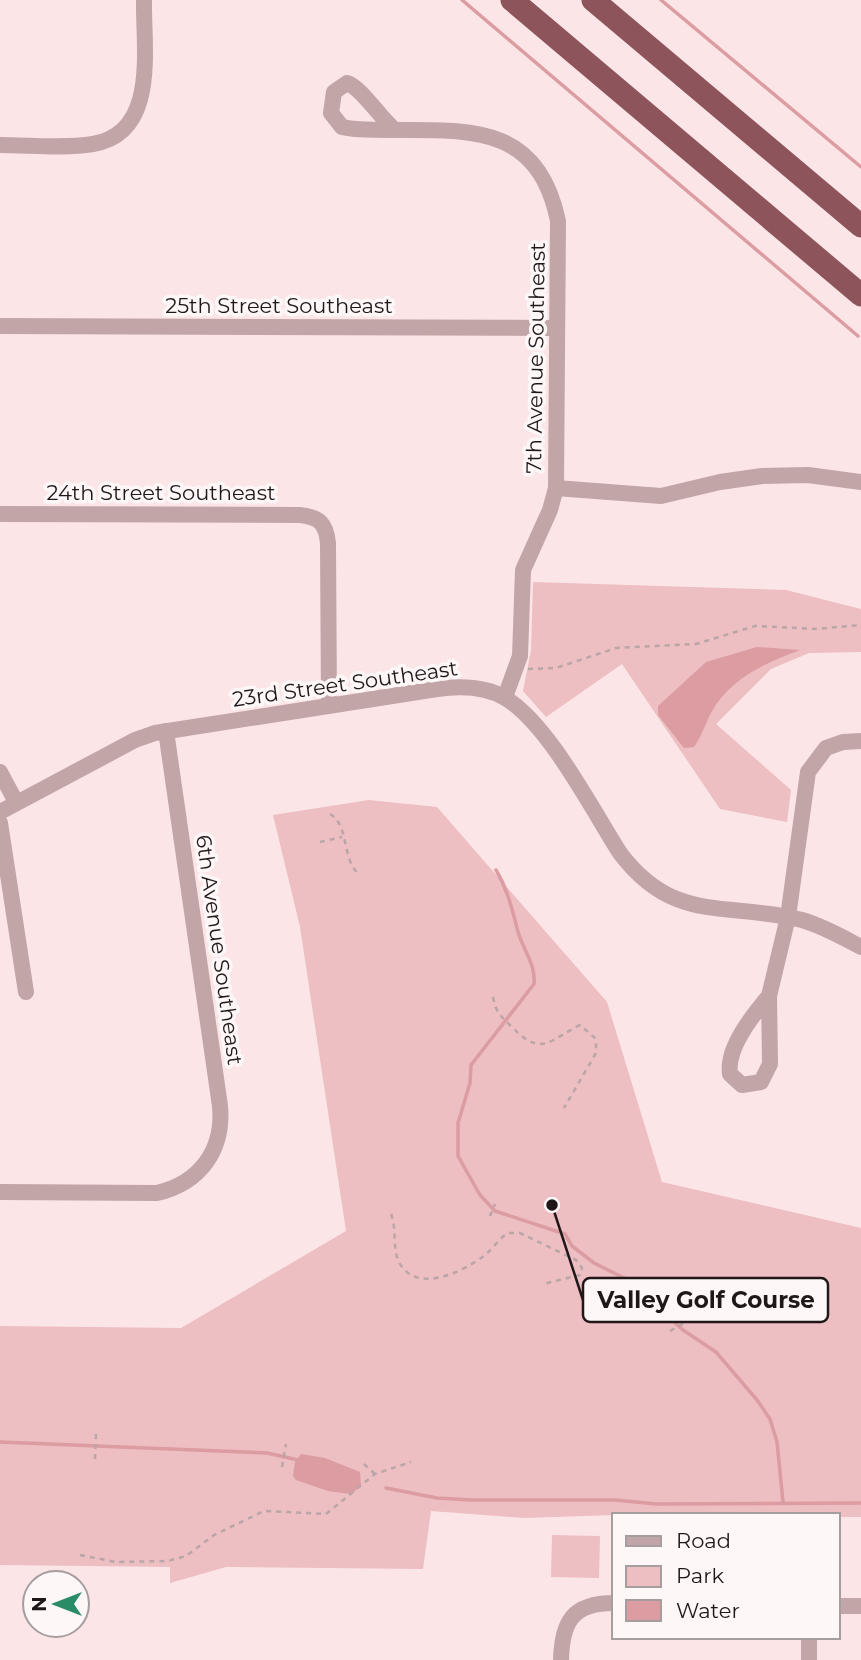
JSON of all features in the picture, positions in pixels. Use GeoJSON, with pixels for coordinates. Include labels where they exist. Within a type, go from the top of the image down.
{"type":"FeatureCollection","features":[{"type":"Feature","properties":{"kind":"highway"},"geometry":{"type":"LineString","coordinates":[[512,0],[861,295]]}},
{"type":"Feature","properties":{"kind":"highway"},"geometry":{"type":"LineString","coordinates":[[593,0],[861,226]]}},
{"type":"Feature","properties":{"kind":"street"},"geometry":{"type":"LineString","coordinates":[[0,145],[91,145],[108,139],[129,122],[143,94],[144,0]]}},
{"type":"Feature","properties":{"kind":"street","name":"7th Avenue Southeast"},"geometry":{"type":"LineString","coordinates":[[395,130],[478,132],[515,149],[541,175],[552,197],[558,221],[556,488],[550,510],[523,570],[517,668],[505,697]]}},
{"type":"Feature","properties":{"kind":"street","name":"25th Street Southeast"},"geometry":{"type":"LineString","coordinates":[[0,326],[557,328]]}},
{"type":"Feature","properties":{"kind":"street"},"geometry":{"type":"LineString","coordinates":[[556,488],[661,496],[762,475],[808,475],[861,482]]}},
{"type":"Feature","properties":{"kind":"street","name":"24th Street Southeast"},"geometry":{"type":"LineString","coordinates":[[0,514],[300,515],[321,521],[326,526],[328,543],[329,706]]}},
{"type":"Feature","properties":{"kind":"street","name":"23rd Street Southeast"},"geometry":{"type":"LineString","coordinates":[[0,812],[135,740],[166,730],[449,688],[471,688],[505,697],[537,727],[620,853],[649,885],[687,904],[788,917],[822,927],[861,947]]}},
{"type":"Feature","properties":{"kind":"street","name":"6th Avenue Southeast"},"geometry":{"type":"LineString","coordinates":[[0,1192],[158,1193],[177,1187],[200,1171],[214,1149],[221,1117],[166,730]]}},
{"type":"Feature","properties":{"kind":"street"},"geometry":{"type":"LineString","coordinates":[[769,996],[752,1017],[730,1062],[730,1074],[742,1086],[755,1086],[768,1072],[772,1032],[769,996],[788,917],[805,787],[812,763],[826,748],[843,741],[861,741]]}},
{"type":"Feature","properties":{"kind":"street"},"geometry":{"type":"LineString","coordinates":[[0,772],[16,802]]}},
{"type":"Feature","properties":{"kind":"street"},"geometry":{"type":"LineString","coordinates":[[0,823],[26,992]]}},
{"type":"Feature","properties":{"kind":"street"},"geometry":{"type":"LineString","coordinates":[[561,1660],[563,1637],[574,1614],[593,1605],[612,1604]]}},
{"type":"Feature","properties":{"kind":"street"},"geometry":{"type":"LineString","coordinates":[[840,1606],[861,1606]]}},
{"type":"Feature","properties":{"kind":"street"},"geometry":{"type":"LineString","coordinates":[[808,1660],[809,1639]]}},
{"type":"Feature","properties":{"kind":"path"},"geometry":{"type":"LineString","coordinates":[[517,668],[556,668],[616,648],[695,644],[755,626],[815,629],[861,625]]}},
{"type":"Feature","properties":{"kind":"path"},"geometry":{"type":"LineString","coordinates":[[330,814],[337,819],[349,865],[360,875]]}},
{"type":"Feature","properties":{"kind":"path"},"geometry":{"type":"LineString","coordinates":[[320,842],[342,837]]}},
{"type":"Feature","properties":{"kind":"path"},"geometry":{"type":"LineString","coordinates":[[493,997],[499,1016],[526,1042],[548,1044],[580,1025],[596,1039],[596,1053],[564,1108]]}},
{"type":"Feature","properties":{"kind":"path"},"geometry":{"type":"LineString","coordinates":[[490,1216],[495,1204]]}},
{"type":"Feature","properties":{"kind":"path"},"geometry":{"type":"LineString","coordinates":[[391,1214],[396,1255],[408,1273],[428,1279],[448,1275],[485,1255],[508,1233],[520,1233],[576,1260],[582,1268],[580,1275],[542,1284]]}},
{"type":"Feature","properties":{"kind":"path"},"geometry":{"type":"LineString","coordinates":[[670,1331],[684,1323]]}},
{"type":"Feature","properties":{"kind":"path"},"geometry":{"type":"LineString","coordinates":[[95,1459],[96,1434]]}},
{"type":"Feature","properties":{"kind":"path"},"geometry":{"type":"LineString","coordinates":[[282,1467],[286,1444]]}},
{"type":"Feature","properties":{"kind":"path"},"geometry":{"type":"LineString","coordinates":[[80,1555],[116,1562],[180,1558],[214,1535],[264,1511],[326,1514],[375,1474],[411,1462]]}},
{"type":"Feature","properties":{"kind":"path"},"geometry":{"type":"LineString","coordinates":[[364,1464],[375,1474]]}},
{"type":"Feature","properties":{"kind":"green space"},"geometry":{"type":"Polygon","coordinates":[[[533,582],[786,590],[861,609],[861,652],[809,653],[771,669],[716,724],[791,790],[787,822],[720,809],[622,664],[546,717],[523,691],[531,650],[533,582]]]}},
{"type":"Feature","properties":{"kind":"green space"},"geometry":{"type":"Polygon","coordinates":[[[369,800],[437,807],[607,1002],[662,1182],[861,1228],[861,1517],[840,1517],[840,1513],[612,1513],[525,1518],[431,1511],[423,1569],[226,1567],[170,1583],[170,1567],[0,1565],[0,1326],[181,1328],[346,1231],[300,927],[273,815],[369,800]]]}},
{"type":"Feature","properties":{"kind":"green space"},"geometry":{"type":"Polygon","coordinates":[[[552,1535],[600,1536],[599,1578],[551,1577],[552,1535]]]}},
{"type":"Feature","properties":{"kind":"water"},"geometry":{"type":"Polygon","coordinates":[[[757,647],[800,650],[762,666],[728,690],[711,713],[694,747],[684,748],[658,715],[658,706],[706,662],[757,647]]]}},
{"type":"Feature","properties":{"kind":"water"},"geometry":{"type":"Polygon","coordinates":[[[301,1454],[325,1458],[360,1472],[361,1486],[351,1494],[328,1491],[296,1480],[293,1476],[295,1462],[301,1454]]]}},
{"type":"Feature","properties":{"kind":"waterway"},"geometry":{"type":"LineString","coordinates":[[462,0],[858,336]]}},
{"type":"Feature","properties":{"kind":"waterway"},"geometry":{"type":"LineString","coordinates":[[661,0],[861,167]]}},
{"type":"Feature","properties":{"kind":"waterway"},"geometry":{"type":"LineString","coordinates":[[496,870],[507,892],[518,932],[531,964],[534,984],[471,1065],[470,1083],[458,1123],[458,1156],[480,1195],[495,1211],[565,1234],[572,1246],[594,1263],[628,1280],[683,1330],[716,1352],[770,1419],[777,1442],[783,1502]]}},
{"type":"Feature","properties":{"kind":"waterway"},"geometry":{"type":"LineString","coordinates":[[0,1442],[267,1453],[298,1460]]}},
{"type":"Feature","properties":{"kind":"waterway"},"geometry":{"type":"LineString","coordinates":[[386,1488],[437,1498],[471,1500],[615,1500],[656,1504],[861,1503]]}},
{"type":"Feature","properties":{"kind":"place","name":"Valley Golf Course"},"geometry":{"type":"Point","coordinates":[552,1205]}}]}
